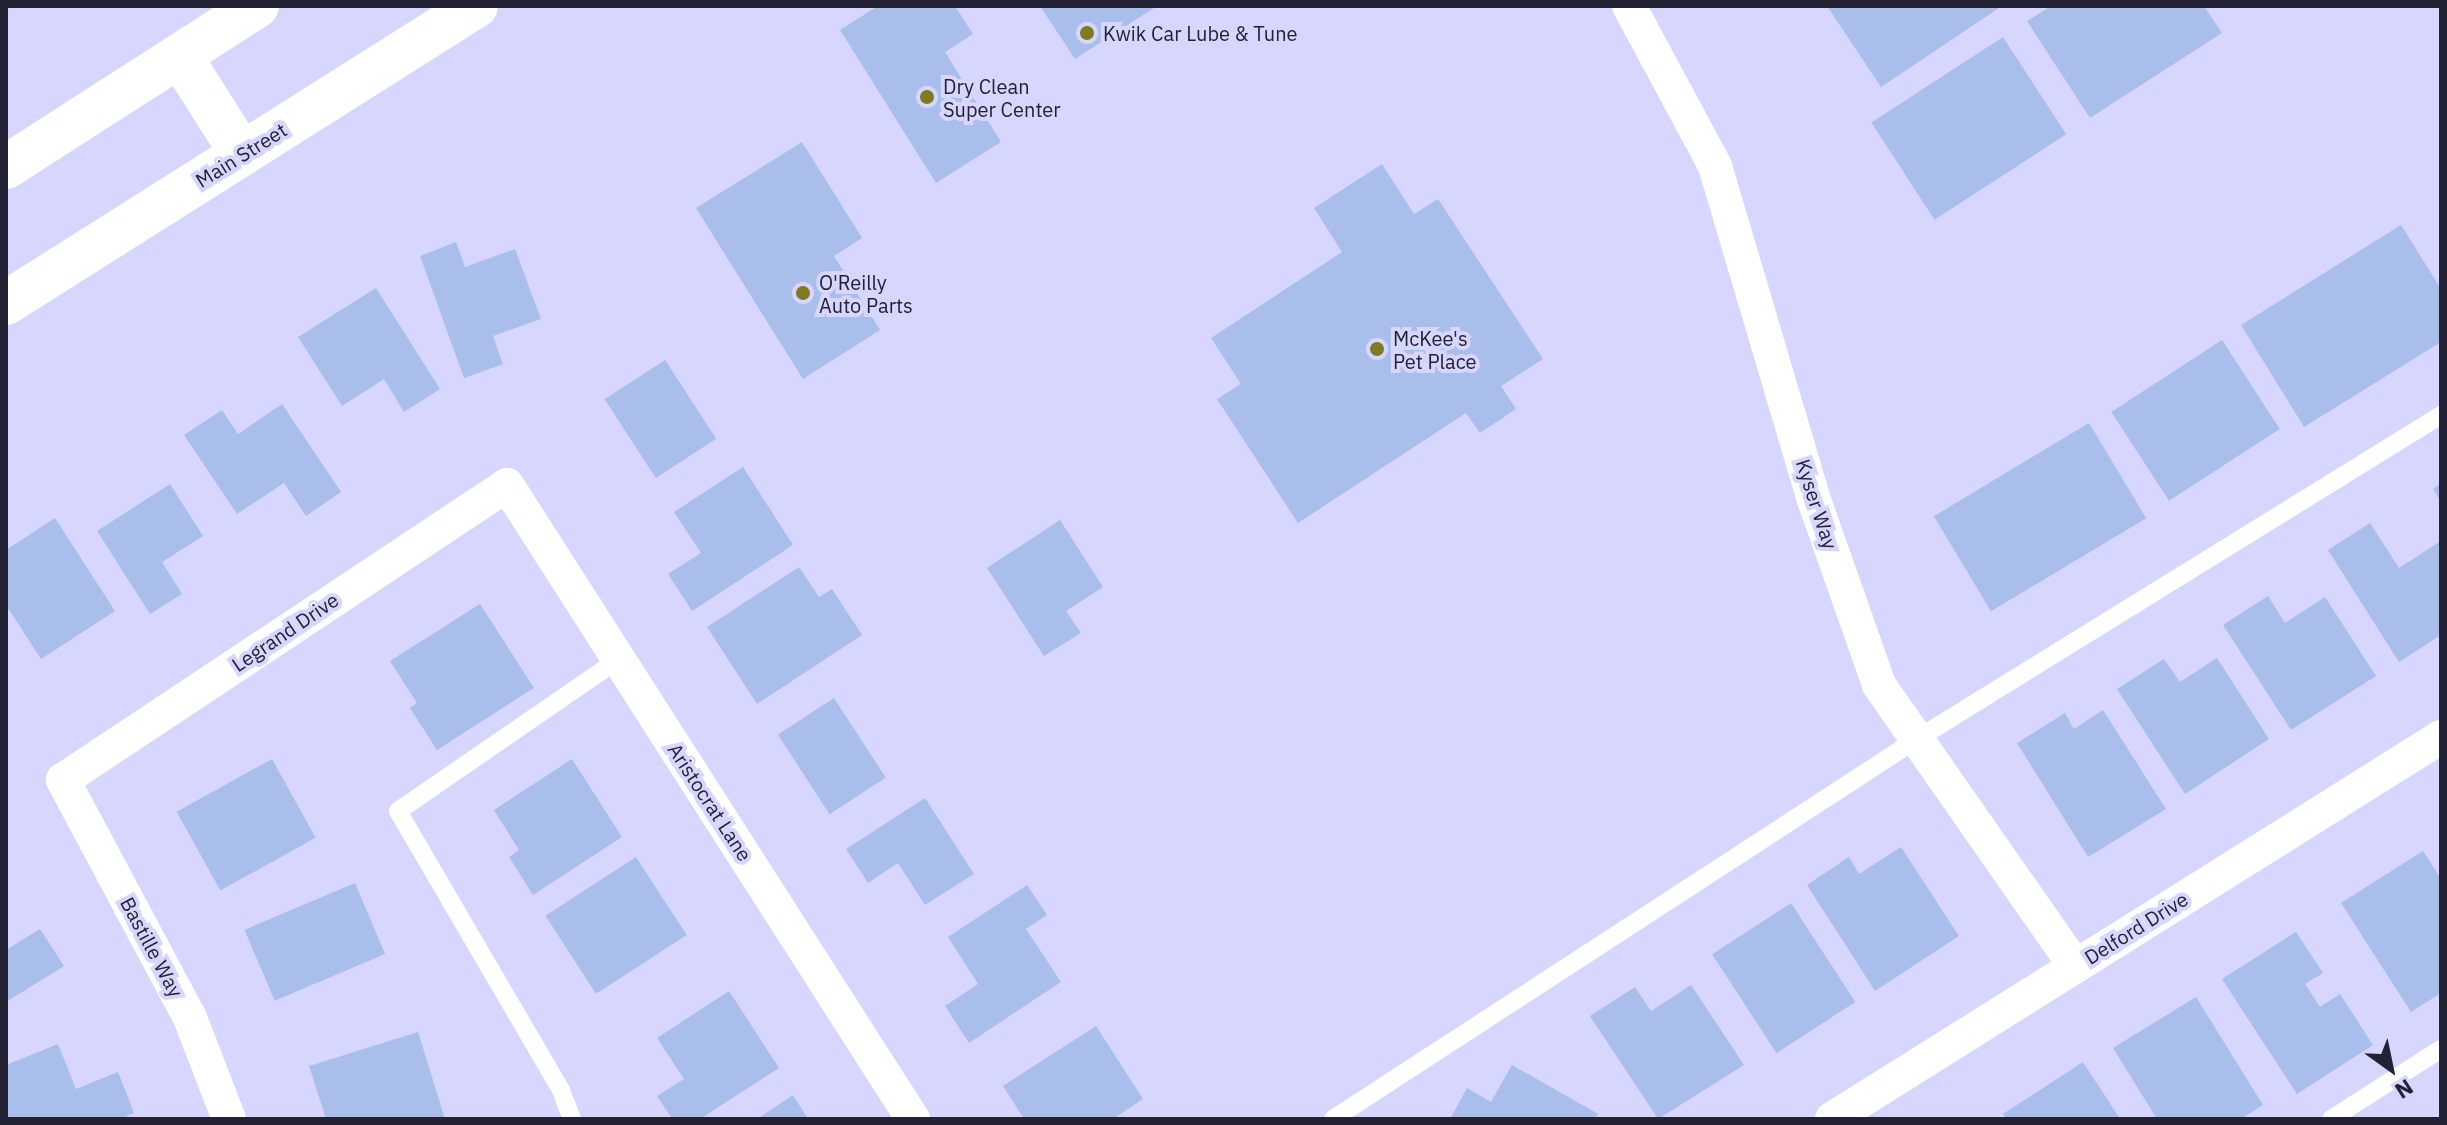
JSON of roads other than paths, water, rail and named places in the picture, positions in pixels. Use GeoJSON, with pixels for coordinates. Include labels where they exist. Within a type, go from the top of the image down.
{"type":"FeatureCollection","features":[{"type":"Feature","properties":{"kind":"main road"},"geometry":{"type":"LineString","coordinates":[[6,167],[257,6]]}},
{"type":"Feature","properties":{"kind":"main road","name":"Main Street"},"geometry":{"type":"LineString","coordinates":[[6,303],[476,6]]}},
{"type":"Feature","properties":{"kind":"main road"},"geometry":{"type":"LineString","coordinates":[[180,56],[242,154]]}},
{"type":"Feature","properties":{"kind":"street","name":"Kyser Way"},"geometry":{"type":"LineString","coordinates":[[1629,6],[1715,166],[1814,500],[1879,685],[2075,966]]}},
{"type":"Feature","properties":{"kind":"street","name":"Aristocrat Lane"},"geometry":{"type":"LineString","coordinates":[[507,485],[913,1119]]}},
{"type":"Feature","properties":{"kind":"street","name":"Legrand Drive"},"geometry":{"type":"LineString","coordinates":[[63,780],[507,485]]}},
{"type":"Feature","properties":{"kind":"street","name":"Delford Drive"},"geometry":{"type":"LineString","coordinates":[[1832,1119],[2075,966],[2438,745]]}},
{"type":"Feature","properties":{"kind":"street","name":"Bastille Way"},"geometry":{"type":"LineString","coordinates":[[63,780],[190,1018],[229,1119]]}},
{"type":"Feature","properties":{"kind":"lane"},"geometry":{"type":"LineString","coordinates":[[1333,1119],[1917,739],[2441,415]]}},
{"type":"Feature","properties":{"kind":"lane"},"geometry":{"type":"LineString","coordinates":[[572,1119],[561,1090],[398,811],[619,659]]}},
{"type":"Feature","properties":{"kind":"lane"},"geometry":{"type":"LineString","coordinates":[[2331,1119],[2441,1049]]}},
{"type":"Feature","properties":{"kind":"place","name":"Kwik Car Lube & Tune"},"geometry":{"type":"Point","coordinates":[1087,33]}},
{"type":"Feature","properties":{"kind":"place","name":"Dry Clean Super Center"},"geometry":{"type":"Point","coordinates":[927,97]}},
{"type":"Feature","properties":{"kind":"place","name":"O'Reilly Auto Parts"},"geometry":{"type":"Point","coordinates":[803,293]}},
{"type":"Feature","properties":{"kind":"place","name":"McKee's Pet Place"},"geometry":{"type":"Point","coordinates":[1377,349]}}]}
